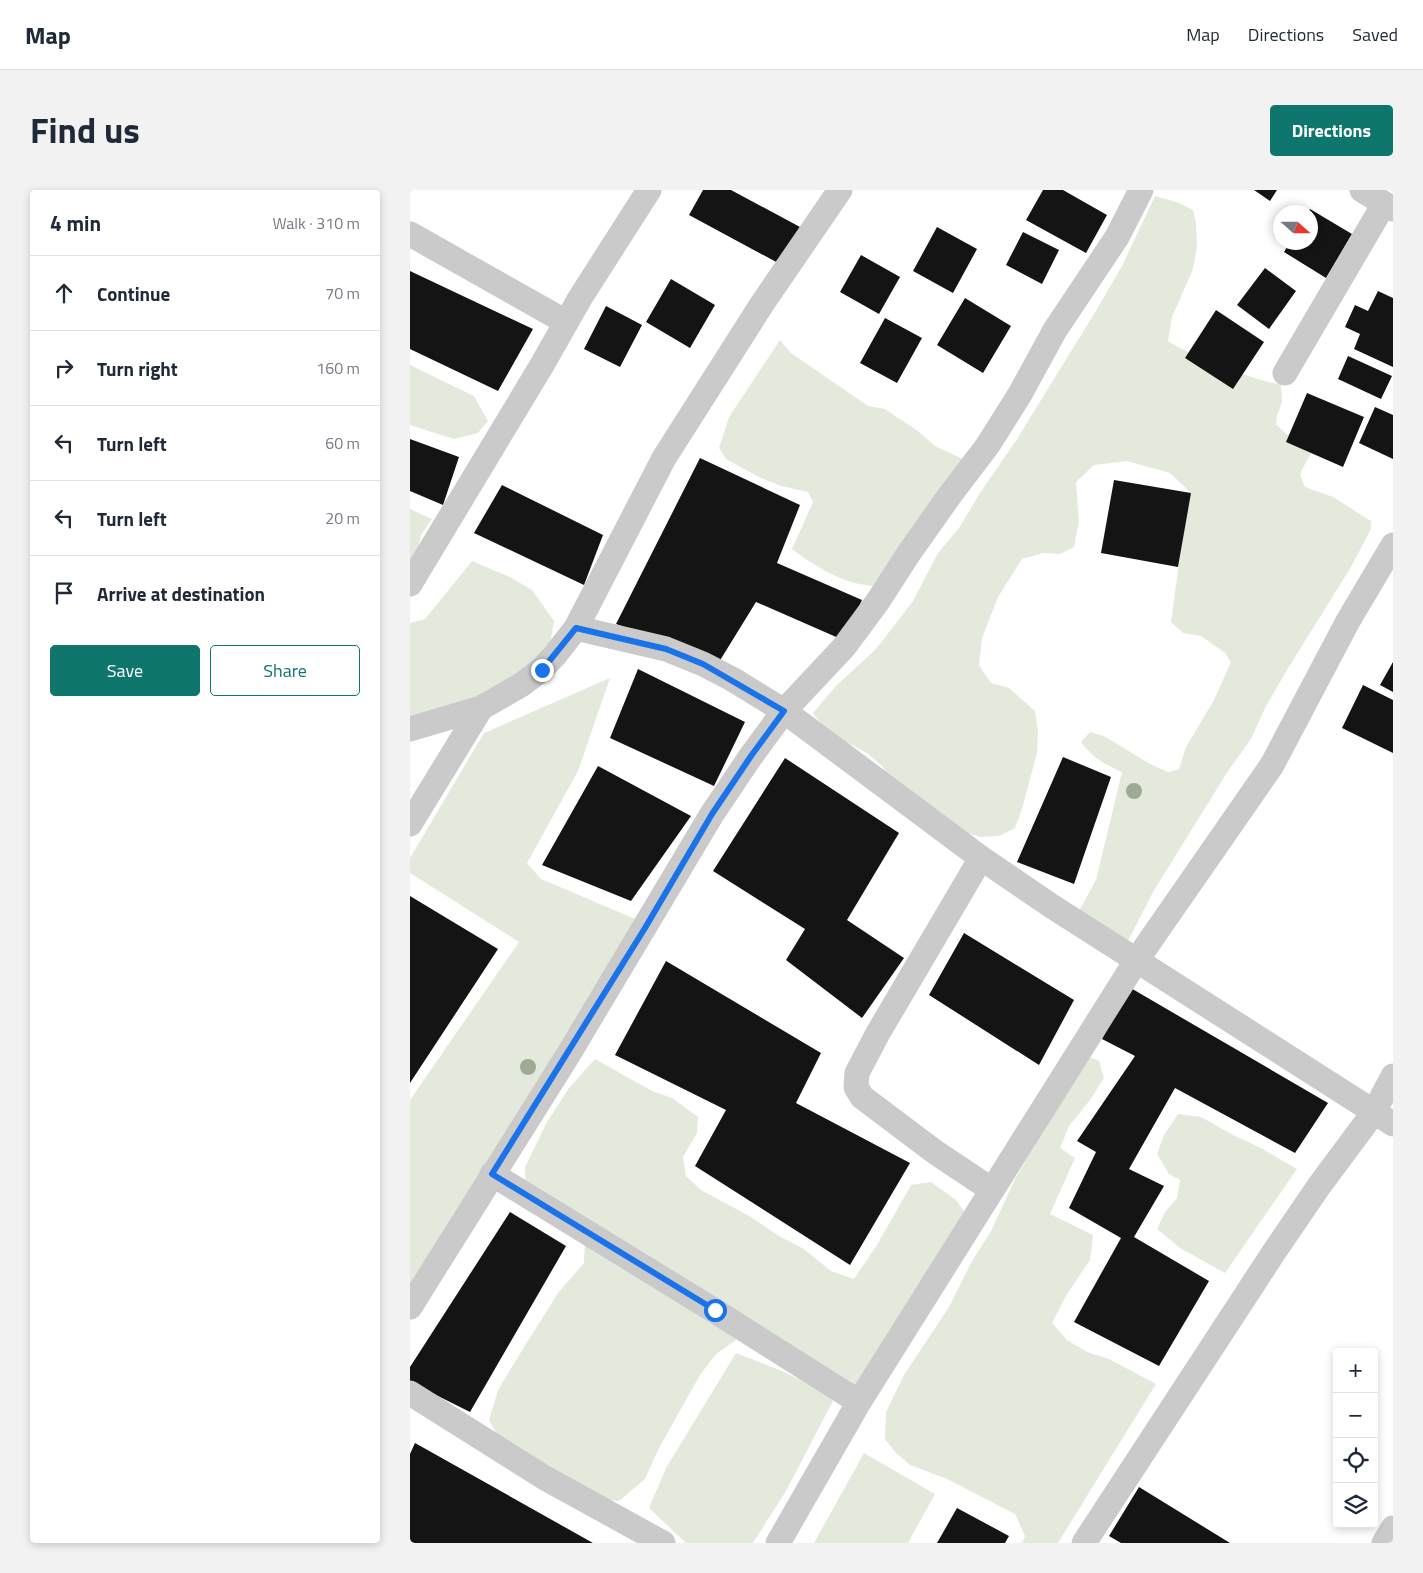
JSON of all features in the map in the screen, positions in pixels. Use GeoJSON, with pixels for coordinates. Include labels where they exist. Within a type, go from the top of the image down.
{"type":"FeatureCollection","features":[{"type":"Feature","properties":{"kind":"street"},"geometry":{"type":"LineString","coordinates":[[410,584],[566,322],[649,190]]}},
{"type":"Feature","properties":{"kind":"street"},"geometry":{"type":"LineString","coordinates":[[410,729],[481,708],[521,684],[542,670],[576,628],[664,458],[762,304],[840,190]]}},
{"type":"Feature","properties":{"kind":"street"},"geometry":{"type":"LineString","coordinates":[[410,1307],[625,962],[712,814],[784,711],[844,646],[878,601],[944,502],[988,444],[1020,394],[1056,330],[1116,237],[1141,190]]}},
{"type":"Feature","properties":{"kind":"street"},"geometry":{"type":"LineString","coordinates":[[1285,373],[1388,207],[1362,190]]}},
{"type":"Feature","properties":{"kind":"street"},"geometry":{"type":"LineString","coordinates":[[410,234],[566,322]]}},
{"type":"Feature","properties":{"kind":"street"},"geometry":{"type":"LineString","coordinates":[[783,1542],[859,1402],[1136,961],[1272,765],[1319,680],[1348,621],[1393,545]]}},
{"type":"Feature","properties":{"kind":"street"},"geometry":{"type":"LineString","coordinates":[[576,628],[666,649],[717,672],[784,711],[981,858],[1053,907],[1384,1118]]}},
{"type":"Feature","properties":{"kind":"street"},"geometry":{"type":"LineString","coordinates":[[410,824],[481,708]]}},
{"type":"Feature","properties":{"kind":"street"},"geometry":{"type":"LineString","coordinates":[[981,858],[878,1032],[857,1073],[856,1087],[862,1097],[935,1152],[992,1190]]}},
{"type":"Feature","properties":{"kind":"street"},"geometry":{"type":"LineString","coordinates":[[1084,1543],[1319,1186],[1384,1118],[1393,1076]]}},
{"type":"Feature","properties":{"kind":"street"},"geometry":{"type":"LineString","coordinates":[[492,1174],[715,1310],[859,1402]]}},
{"type":"Feature","properties":{"kind":"street"},"geometry":{"type":"LineString","coordinates":[[410,1393],[545,1478],[663,1543]]}},
{"type":"Feature","properties":{"kind":"street"},"geometry":{"type":"LineString","coordinates":[[1384,1543],[1393,1528]]}},
{"type":"Feature","properties":{"kind":"shaded area"},"geometry":{"type":"Polygon","coordinates":[[[1155,196],[1179,203],[1193,210],[1196,223],[1197,247],[1193,269],[1172,317],[1168,341],[1191,354],[1232,370],[1281,384],[1282,402],[1276,424],[1286,434],[1315,444],[1300,475],[1305,487],[1333,497],[1371,521],[1371,529],[1351,567],[1265,708],[1251,739],[1228,771],[1153,892],[1126,945],[1077,919],[1080,909],[1096,880],[1122,772],[1099,760],[1081,742],[1090,732],[1104,736],[1150,764],[1168,772],[1179,769],[1186,747],[1214,700],[1231,662],[1225,653],[1201,636],[1183,633],[1171,622],[1186,512],[1191,493],[1170,473],[1127,461],[1094,465],[1076,482],[1079,521],[1074,547],[1060,554],[1043,553],[1022,559],[998,597],[982,638],[979,665],[991,683],[1009,688],[1035,711],[1038,730],[1037,753],[1015,828],[999,836],[981,837],[964,832],[892,780],[882,766],[867,753],[844,741],[822,725],[813,713],[836,686],[876,649],[913,601],[938,553],[959,528],[980,493],[1017,439],[1097,309],[1122,266],[1155,196]]]}},
{"type":"Feature","properties":{"kind":"shaded area"},"geometry":{"type":"Polygon","coordinates":[[[780,340],[791,353],[868,406],[885,409],[918,431],[935,446],[969,462],[874,586],[863,585],[841,578],[811,562],[792,549],[813,502],[808,492],[781,486],[759,477],[726,459],[719,448],[729,417],[780,340]]]}},
{"type":"Feature","properties":{"kind":"shaded area"},"geometry":{"type":"Polygon","coordinates":[[[410,365],[474,396],[488,421],[478,433],[454,439],[410,425],[410,365]]]}},
{"type":"Feature","properties":{"kind":"shaded area"},"geometry":{"type":"Polygon","coordinates":[[[410,509],[432,519],[421,535],[418,550],[410,571],[410,509]]]}},
{"type":"Feature","properties":{"kind":"shaded area"},"geometry":{"type":"Polygon","coordinates":[[[472,561],[510,577],[532,590],[554,621],[548,658],[517,685],[410,728],[410,623],[425,619],[472,561]]]}},
{"type":"Feature","properties":{"kind":"shaded area"},"geometry":{"type":"Polygon","coordinates":[[[610,678],[578,771],[527,863],[541,879],[640,921],[410,1291],[410,1100],[519,942],[410,873],[410,858],[484,733],[610,678]]]}},
{"type":"Feature","properties":{"kind":"shaded area"},"geometry":{"type":"Polygon","coordinates":[[[1087,1056],[1099,1061],[1104,1078],[1090,1100],[1069,1126],[1060,1148],[1075,1158],[1050,1214],[1093,1235],[1090,1260],[1067,1294],[1052,1323],[1067,1340],[1087,1352],[1109,1359],[1156,1384],[1058,1543],[1022,1543],[1025,1536],[1015,1514],[947,1479],[910,1465],[895,1452],[885,1439],[886,1412],[904,1375],[949,1307],[971,1263],[991,1231],[1015,1179],[1087,1056]]]}},
{"type":"Feature","properties":{"kind":"shaded area"},"geometry":{"type":"Polygon","coordinates":[[[595,1059],[652,1091],[672,1098],[698,1117],[697,1133],[683,1157],[686,1176],[701,1190],[804,1249],[831,1271],[854,1279],[877,1245],[911,1185],[931,1182],[956,1200],[966,1214],[865,1387],[838,1389],[739,1338],[716,1354],[700,1375],[659,1448],[645,1479],[619,1501],[596,1499],[502,1443],[489,1420],[498,1390],[558,1293],[584,1263],[585,1238],[526,1208],[525,1167],[547,1122],[569,1088],[595,1059]]]}},
{"type":"Feature","properties":{"kind":"shaded area"},"geometry":{"type":"Polygon","coordinates":[[[1178,1114],[1201,1117],[1297,1169],[1225,1273],[1180,1248],[1157,1229],[1165,1212],[1177,1198],[1180,1180],[1169,1174],[1157,1154],[1164,1135],[1178,1114]]]}},
{"type":"Feature","properties":{"kind":"shaded area"},"geometry":{"type":"Polygon","coordinates":[[[736,1353],[782,1371],[835,1397],[786,1491],[753,1543],[686,1543],[649,1508],[666,1468],[736,1353]]]}},
{"type":"Feature","properties":{"kind":"shaded area"},"geometry":{"type":"Polygon","coordinates":[[[864,1453],[935,1494],[908,1543],[814,1543],[864,1453]]]}},
{"type":"Feature","properties":{"kind":"building"},"geometry":{"type":"Polygon","coordinates":[[[703,190],[731,190],[800,227],[780,264],[689,215],[703,190]]]}},
{"type":"Feature","properties":{"kind":"building"},"geometry":{"type":"Polygon","coordinates":[[[1043,190],[1063,190],[1107,215],[1086,253],[1026,220],[1043,190]]]}},
{"type":"Feature","properties":{"kind":"building"},"geometry":{"type":"Polygon","coordinates":[[[1254,190],[1277,190],[1270,201],[1254,190]]]}},
{"type":"Feature","properties":{"kind":"building"},"geometry":{"type":"Polygon","coordinates":[[[1318,214],[1352,234],[1326,278],[1284,252],[1285,250],[1318,250],[1318,214]]]}},
{"type":"Feature","properties":{"kind":"building"},"geometry":{"type":"Polygon","coordinates":[[[937,227],[977,249],[953,293],[913,271],[937,227]]]}},
{"type":"Feature","properties":{"kind":"building"},"geometry":{"type":"Polygon","coordinates":[[[1023,232],[1059,250],[1042,284],[1006,265],[1023,232]]]}},
{"type":"Feature","properties":{"kind":"building"},"geometry":{"type":"Polygon","coordinates":[[[861,255],[900,277],[879,314],[840,292],[861,255]]]}},
{"type":"Feature","properties":{"kind":"building"},"geometry":{"type":"Polygon","coordinates":[[[1265,268],[1296,291],[1269,329],[1237,305],[1265,268]]]}},
{"type":"Feature","properties":{"kind":"building"},"geometry":{"type":"Polygon","coordinates":[[[410,271],[533,329],[498,391],[410,349],[410,271]]]}},
{"type":"Feature","properties":{"kind":"building"},"geometry":{"type":"Polygon","coordinates":[[[671,279],[715,305],[690,348],[646,322],[671,279]]]}},
{"type":"Feature","properties":{"kind":"building"},"geometry":{"type":"Polygon","coordinates":[[[1378,291],[1393,298],[1393,367],[1354,349],[1360,334],[1345,327],[1355,305],[1368,311],[1378,291]]]}},
{"type":"Feature","properties":{"kind":"building"},"geometry":{"type":"Polygon","coordinates":[[[965,298],[1011,326],[983,373],[937,345],[965,298]]]}},
{"type":"Feature","properties":{"kind":"building"},"geometry":{"type":"Polygon","coordinates":[[[606,306],[642,325],[620,367],[584,349],[606,306]]]}},
{"type":"Feature","properties":{"kind":"building"},"geometry":{"type":"Polygon","coordinates":[[[1216,310],[1264,342],[1233,389],[1185,358],[1216,310]]]}},
{"type":"Feature","properties":{"kind":"building"},"geometry":{"type":"Polygon","coordinates":[[[885,318],[922,338],[897,383],[860,363],[885,318]]]}},
{"type":"Feature","properties":{"kind":"building"},"geometry":{"type":"Polygon","coordinates":[[[1348,356],[1392,376],[1381,399],[1338,379],[1348,356]]]}},
{"type":"Feature","properties":{"kind":"building"},"geometry":{"type":"Polygon","coordinates":[[[1307,393],[1364,417],[1343,467],[1286,442],[1307,393]]]}},
{"type":"Feature","properties":{"kind":"building"},"geometry":{"type":"Polygon","coordinates":[[[1375,407],[1393,415],[1393,459],[1359,443],[1375,407]]]}},
{"type":"Feature","properties":{"kind":"building"},"geometry":{"type":"Polygon","coordinates":[[[410,439],[459,457],[443,505],[410,491],[410,439]]]}},
{"type":"Feature","properties":{"kind":"building"},"geometry":{"type":"Polygon","coordinates":[[[700,458],[800,505],[777,563],[862,600],[843,640],[756,602],[719,662],[616,624],[700,458]]]}},
{"type":"Feature","properties":{"kind":"building"},"geometry":{"type":"Polygon","coordinates":[[[1114,480],[1191,493],[1178,567],[1101,553],[1114,480]]]}},
{"type":"Feature","properties":{"kind":"building"},"geometry":{"type":"Polygon","coordinates":[[[502,485],[603,535],[584,585],[474,533],[502,485]]]}},
{"type":"Feature","properties":{"kind":"building"},"geometry":{"type":"Polygon","coordinates":[[[1393,662],[1393,692],[1380,685],[1393,662]]]}},
{"type":"Feature","properties":{"kind":"building"},"geometry":{"type":"Polygon","coordinates":[[[638,669],[745,722],[714,786],[610,738],[638,669]]]}},
{"type":"Feature","properties":{"kind":"building"},"geometry":{"type":"Polygon","coordinates":[[[1363,685],[1393,700],[1393,753],[1342,728],[1363,685]]]}},
{"type":"Feature","properties":{"kind":"building"},"geometry":{"type":"Polygon","coordinates":[[[1063,757],[1111,777],[1074,884],[1017,862],[1063,757]]]}},
{"type":"Feature","properties":{"kind":"building"},"geometry":{"type":"Polygon","coordinates":[[[785,758],[899,833],[847,920],[904,958],[862,1018],[786,960],[805,929],[713,871],[785,758]]]}},
{"type":"Feature","properties":{"kind":"building"},"geometry":{"type":"Polygon","coordinates":[[[598,766],[691,816],[631,901],[542,865],[598,766]]]}},
{"type":"Feature","properties":{"kind":"building"},"geometry":{"type":"Polygon","coordinates":[[[410,896],[498,949],[410,1083],[410,896]]]}},
{"type":"Feature","properties":{"kind":"building"},"geometry":{"type":"Polygon","coordinates":[[[964,933],[1074,1000],[1039,1065],[929,995],[964,933]]]}},
{"type":"Feature","properties":{"kind":"building"},"geometry":{"type":"Polygon","coordinates":[[[666,961],[821,1053],[796,1103],[910,1163],[850,1265],[695,1166],[726,1110],[615,1055],[666,961]]]}},
{"type":"Feature","properties":{"kind":"building"},"geometry":{"type":"Polygon","coordinates":[[[1129,987],[1328,1103],[1295,1153],[1175,1088],[1129,1169],[1164,1186],[1134,1237],[1209,1281],[1159,1366],[1074,1322],[1121,1238],[1069,1208],[1096,1152],[1077,1141],[1135,1056],[1102,1039],[1129,987]]]}},
{"type":"Feature","properties":{"kind":"building"},"geometry":{"type":"Polygon","coordinates":[[[510,1212],[566,1246],[470,1412],[410,1382],[410,1367],[510,1212]]]}},
{"type":"Feature","properties":{"kind":"building"},"geometry":{"type":"Polygon","coordinates":[[[415,1443],[593,1543],[410,1543],[410,1454],[415,1443]]]}},
{"type":"Feature","properties":{"kind":"building"},"geometry":{"type":"Polygon","coordinates":[[[1139,1487],[1230,1543],[1121,1543],[1109,1536],[1139,1487]]]}},
{"type":"Feature","properties":{"kind":"building"},"geometry":{"type":"Polygon","coordinates":[[[957,1508],[1009,1536],[1005,1543],[937,1543],[957,1508]]]}},
{"type":"Feature","properties":{"kind":"route"},"geometry":{"type":"LineString","coordinates":[[542,670],[576,628],[666,649],[703,664],[732,679],[784,711],[712,814],[568,1055],[492,1174],[715,1310]]}}]}
